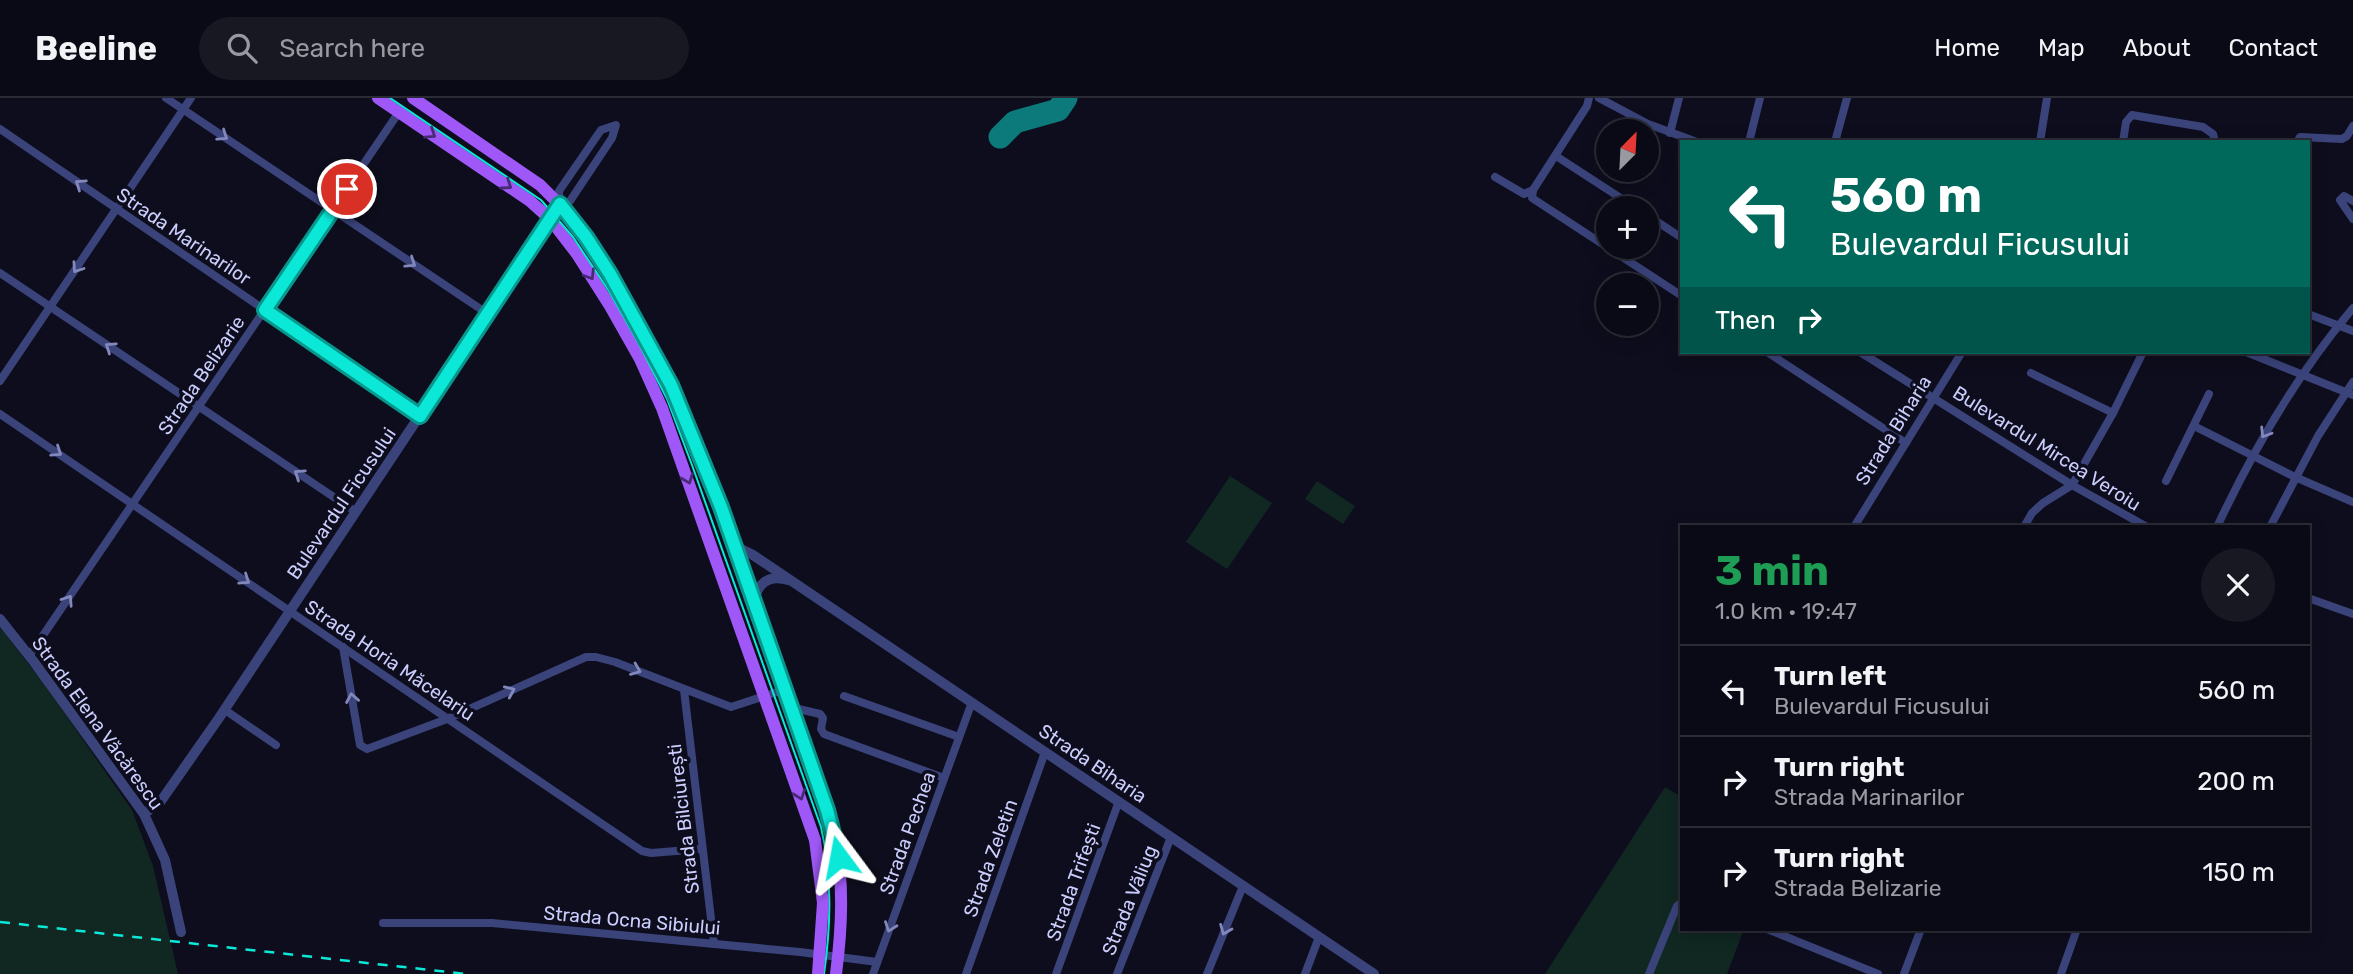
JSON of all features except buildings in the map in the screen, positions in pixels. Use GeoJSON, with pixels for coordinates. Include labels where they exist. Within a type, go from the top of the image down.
{"type":"FeatureCollection","features":[{"type":"Feature","properties":{"kind":"main road"},"geometry":{"type":"LineString","coordinates":[[378,98],[530,201],[551,219],[592,276],[647,374],[693,492],[815,840],[823,903],[818,974]]}},
{"type":"Feature","properties":{"kind":"main road"},"geometry":{"type":"LineString","coordinates":[[413,98],[540,185],[560,204],[610,274],[663,369],[696,441],[835,837],[841,874],[842,904],[835,974]]}},
{"type":"Feature","properties":{"kind":"street"},"geometry":{"type":"LineString","coordinates":[[166,98],[488,314]]}},
{"type":"Feature","properties":{"kind":"street"},"geometry":{"type":"LineString","coordinates":[[0,381],[191,98]]}},
{"type":"Feature","properties":{"kind":"street"},"geometry":{"type":"LineString","coordinates":[[1589,98],[1587,106],[1533,190],[1532,198],[1680,295]]}},
{"type":"Feature","properties":{"kind":"street"},"geometry":{"type":"LineString","coordinates":[[1599,98],[1629,115],[1692,140]]}},
{"type":"Feature","properties":{"kind":"street"},"geometry":{"type":"LineString","coordinates":[[1670,133],[1679,98]]}},
{"type":"Feature","properties":{"kind":"street"},"geometry":{"type":"LineString","coordinates":[[1750,140],[1760,98]]}},
{"type":"Feature","properties":{"kind":"street"},"geometry":{"type":"LineString","coordinates":[[1836,140],[1847,98]]}},
{"type":"Feature","properties":{"kind":"street"},"geometry":{"type":"LineString","coordinates":[[2040,140],[2047,98]]}},
{"type":"Feature","properties":{"kind":"street","name":"Strada Belizarie"},"geometry":{"type":"LineString","coordinates":[[29,656],[399,112]]}},
{"type":"Feature","properties":{"kind":"street"},"geometry":{"type":"LineString","coordinates":[[2123,140],[2126,122],[2133,115],[2203,127],[2213,134],[2214,140]]}},
{"type":"Feature","properties":{"kind":"street","name":"Bulevardul Ficusului"},"geometry":{"type":"LineString","coordinates":[[144,814],[161,802],[225,710],[551,219],[560,204],[559,191],[600,130],[616,125],[612,138],[570,201],[560,204]]}},
{"type":"Feature","properties":{"kind":"street"},"geometry":{"type":"LineString","coordinates":[[2298,140],[2300,137],[2342,139],[2353,126]]}},
{"type":"Feature","properties":{"kind":"street","name":"Strada Marinarilor"},"geometry":{"type":"LineString","coordinates":[[0,129],[420,416]]}},
{"type":"Feature","properties":{"kind":"street"},"geometry":{"type":"LineString","coordinates":[[1556,156],[1618,196]]}},
{"type":"Feature","properties":{"kind":"street"},"geometry":{"type":"LineString","coordinates":[[1495,177],[1524,194],[1533,190]]}},
{"type":"Feature","properties":{"kind":"street"},"geometry":{"type":"LineString","coordinates":[[2353,201],[2344,196],[2340,200],[2353,219]]}},
{"type":"Feature","properties":{"kind":"street"},"geometry":{"type":"LineString","coordinates":[[1659,223],[1680,237]]}},
{"type":"Feature","properties":{"kind":"street"},"geometry":{"type":"LineString","coordinates":[[0,274],[356,512]]}},
{"type":"Feature","properties":{"kind":"street"},"geometry":{"type":"LineString","coordinates":[[2218,525],[2252,455],[2301,375],[2353,308]]}},
{"type":"Feature","properties":{"kind":"street"},"geometry":{"type":"LineString","coordinates":[[2310,315],[2353,331]]}},
{"type":"Feature","properties":{"kind":"street"},"geometry":{"type":"LineString","coordinates":[[1770,354],[1906,443]]}},
{"type":"Feature","properties":{"kind":"street","name":"Bulevardul Mircea Veroiu"},"geometry":{"type":"LineString","coordinates":[[1863,354],[2072,485],[2143,525]]}},
{"type":"Feature","properties":{"kind":"street","name":"Strada Biharia"},"geometry":{"type":"LineString","coordinates":[[1855,525],[1961,354]]}},
{"type":"Feature","properties":{"kind":"street"},"geometry":{"type":"LineString","coordinates":[[2025,525],[2032,513],[2043,503],[2072,485],[2113,413],[2142,354]]}},
{"type":"Feature","properties":{"kind":"street"},"geometry":{"type":"LineString","coordinates":[[2251,354],[2349,394]]}},
{"type":"Feature","properties":{"kind":"street"},"geometry":{"type":"LineString","coordinates":[[2031,373],[2113,413]]}},
{"type":"Feature","properties":{"kind":"street"},"geometry":{"type":"LineString","coordinates":[[2271,525],[2295,477],[2349,394],[2353,382]]}},
{"type":"Feature","properties":{"kind":"street"},"geometry":{"type":"LineString","coordinates":[[2166,481],[2209,394]]}},
{"type":"Feature","properties":{"kind":"street","name":"Strada Horia Măcelariu"},"geometry":{"type":"LineString","coordinates":[[0,414],[642,851],[651,853],[701,849]]}},
{"type":"Feature","properties":{"kind":"street"},"geometry":{"type":"LineString","coordinates":[[2194,426],[2295,477],[2353,502]]}},
{"type":"Feature","properties":{"kind":"street","name":"Strada Biharia"},"geometry":{"type":"LineString","coordinates":[[733,545],[746,550],[1374,974]]}},
{"type":"Feature","properties":{"kind":"street"},"geometry":{"type":"LineString","coordinates":[[754,604],[756,590],[767,579],[777,577],[792,581]]}},
{"type":"Feature","properties":{"kind":"street"},"geometry":{"type":"LineString","coordinates":[[2310,599],[2353,614]]}},
{"type":"Feature","properties":{"kind":"street","name":"Strada Elena Văcărescu"},"geometry":{"type":"LineString","coordinates":[[0,619],[144,814],[165,860],[181,932]]}},
{"type":"Feature","properties":{"kind":"street"},"geometry":{"type":"LineString","coordinates":[[343,647],[360,745],[367,749],[447,719],[586,657],[615,662],[731,708],[783,690]]}},
{"type":"Feature","properties":{"kind":"street","name":"Strada Bilciurești"},"geometry":{"type":"LineString","coordinates":[[684,690],[714,944]]}},
{"type":"Feature","properties":{"kind":"street"},"geometry":{"type":"LineString","coordinates":[[844,696],[959,737]]}},
{"type":"Feature","properties":{"kind":"street","name":"Strada Pechea"},"geometry":{"type":"LineString","coordinates":[[873,974],[972,702]]}},
{"type":"Feature","properties":{"kind":"street"},"geometry":{"type":"LineString","coordinates":[[790,707],[820,714],[824,718],[821,729],[824,734],[944,778]]}},
{"type":"Feature","properties":{"kind":"street"},"geometry":{"type":"LineString","coordinates":[[225,710],[276,745]]}},
{"type":"Feature","properties":{"kind":"street","name":"Strada Zeletin"},"geometry":{"type":"LineString","coordinates":[[966,974],[1045,752]]}},
{"type":"Feature","properties":{"kind":"street","name":"Strada Trifești"},"geometry":{"type":"LineString","coordinates":[[1056,974],[1119,801]]}},
{"type":"Feature","properties":{"kind":"street","name":"Strada Văliug"},"geometry":{"type":"LineString","coordinates":[[1116,974],[1171,837]]}},
{"type":"Feature","properties":{"kind":"street"},"geometry":{"type":"LineString","coordinates":[[1207,974],[1243,886]]}},
{"type":"Feature","properties":{"kind":"street"},"geometry":{"type":"LineString","coordinates":[[1649,974],[1680,904]]}},
{"type":"Feature","properties":{"kind":"street","name":"Strada Ocna Sibiului"},"geometry":{"type":"LineString","coordinates":[[383,923],[492,923],[877,961]]}},
{"type":"Feature","properties":{"kind":"street"},"geometry":{"type":"LineString","coordinates":[[1772,931],[1878,974]]}},
{"type":"Feature","properties":{"kind":"street"},"geometry":{"type":"LineString","coordinates":[[1904,974],[1920,931]]}},
{"type":"Feature","properties":{"kind":"street"},"geometry":{"type":"LineString","coordinates":[[2061,974],[2076,931]]}},
{"type":"Feature","properties":{"kind":"street"},"geometry":{"type":"LineString","coordinates":[[1304,974],[1319,937]]}},
{"type":"Feature","properties":{"kind":"green space"},"geometry":{"type":"Polygon","coordinates":[[[1230,476],[1272,503],[1227,569],[1186,542],[1230,476]]]}},
{"type":"Feature","properties":{"kind":"green space"},"geometry":{"type":"Polygon","coordinates":[[[1317,481],[1355,506],[1343,524],[1305,499],[1317,481]]]}},
{"type":"Feature","properties":{"kind":"green space"},"geometry":{"type":"Polygon","coordinates":[[[0,627],[44,684],[132,810],[153,866],[178,974],[0,974],[0,627]]]}},
{"type":"Feature","properties":{"kind":"green space"},"geometry":{"type":"Polygon","coordinates":[[[1665,787],[1680,796],[1680,931],[1743,931],[1727,974],[1545,974],[1665,787]]]}},
{"type":"Feature","properties":{"kind":"taxiway"},"geometry":{"type":"LineString","coordinates":[[1000,137],[1015,122],[1058,110],[1066,98]]}},
{"type":"Feature","properties":{"kind":"tram line"},"geometry":{"type":"LineString","coordinates":[[390,98],[541,200],[573,237],[609,291],[667,399],[821,827],[829,900],[824,974]]}},
{"type":"Feature","properties":{"kind":"railway"},"geometry":{"type":"LineString","coordinates":[[0,922],[466,974]]}},
{"type":"Feature","properties":{"kind":"route"},"geometry":{"type":"LineString","coordinates":[[347,189],[265,310],[420,416],[560,204],[578,226],[610,274],[663,369],[696,441],[827,810],[839,857]]}}]}
